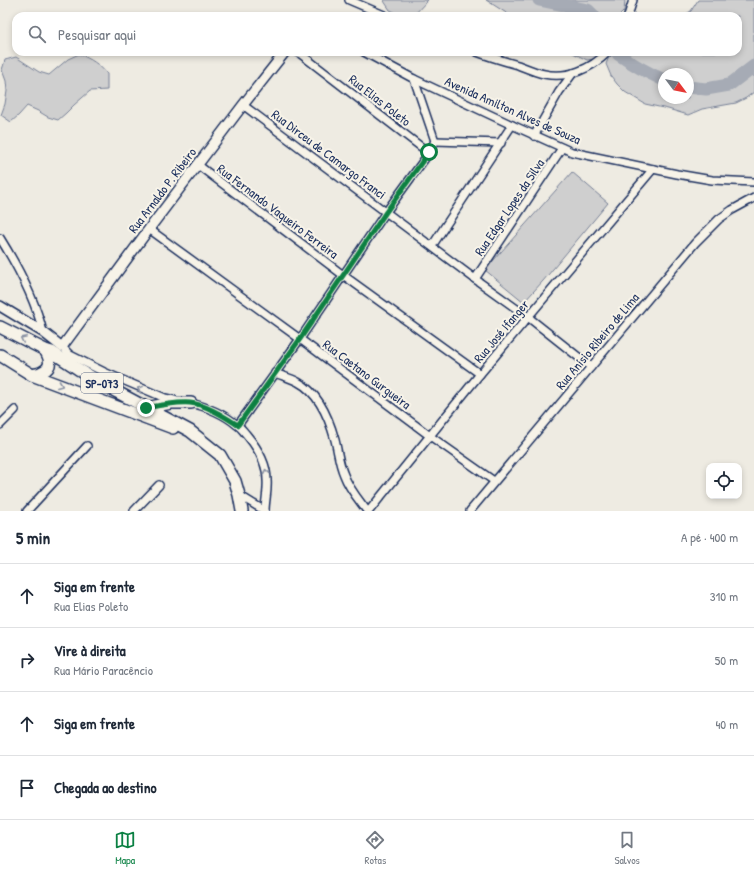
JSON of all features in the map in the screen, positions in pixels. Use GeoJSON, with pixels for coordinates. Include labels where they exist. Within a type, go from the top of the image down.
{"type":"FeatureCollection","features":[{"type":"Feature","properties":{"kind":"main road","name":"SP-073"},"geometry":{"type":"LineString","coordinates":[[0,327],[45,350],[52,352],[78,369],[146,408],[190,431],[220,455],[235,481],[242,511]]}},
{"type":"Feature","properties":{"kind":"main road"},"geometry":{"type":"LineString","coordinates":[[32,375],[42,372],[48,368],[50,362],[45,350]]}},
{"type":"Feature","properties":{"kind":"main road","name":"SP-073"},"geometry":{"type":"LineString","coordinates":[[0,355],[32,375],[189,434],[203,441]]}},
{"type":"Feature","properties":{"kind":"main road"},"geometry":{"type":"LineString","coordinates":[[146,408],[171,403],[191,403]]}},
{"type":"Feature","properties":{"kind":"street"},"geometry":{"type":"LineString","coordinates":[[349,0],[379,12]]}},
{"type":"Feature","properties":{"kind":"street"},"geometry":{"type":"LineString","coordinates":[[629,12],[633,0]]}},
{"type":"Feature","properties":{"kind":"street","name":"Rua Arnaldo P. Ribeiro"},"geometry":{"type":"LineString","coordinates":[[62,346],[243,105],[283,56]]}},
{"type":"Feature","properties":{"kind":"street","name":"Rua Elias Poleto"},"geometry":{"type":"LineString","coordinates":[[303,56],[429,152]]}},
{"type":"Feature","properties":{"kind":"street","name":"Avenida Amilton Alves de Souza"},"geometry":{"type":"LineString","coordinates":[[372,56],[534,136],[572,152],[712,180],[754,182]]}},
{"type":"Feature","properties":{"kind":"street"},"geometry":{"type":"LineString","coordinates":[[489,56],[544,74],[558,75],[569,74],[584,69],[604,56]]}},
{"type":"Feature","properties":{"kind":"street"},"geometry":{"type":"LineString","coordinates":[[534,136],[559,92],[573,73]]}},
{"type":"Feature","properties":{"kind":"street"},"geometry":{"type":"LineString","coordinates":[[414,78],[436,141]]}},
{"type":"Feature","properties":{"kind":"street","name":"Rua Dirceu de Camargo Franci"},"geometry":{"type":"LineString","coordinates":[[243,105],[528,317],[591,367]]}},
{"type":"Feature","properties":{"kind":"street"},"geometry":{"type":"LineString","coordinates":[[432,246],[512,125]]}},
{"type":"Feature","properties":{"kind":"street"},"geometry":{"type":"LineString","coordinates":[[238,425],[300,339],[436,141]]}},
{"type":"Feature","properties":{"kind":"street"},"geometry":{"type":"LineString","coordinates":[[436,141],[501,143]]}},
{"type":"Feature","properties":{"kind":"street","name":"Rua Edgar Lopes da Silva"},"geometry":{"type":"LineString","coordinates":[[475,279],[562,148]]}},
{"type":"Feature","properties":{"kind":"street","name":"Rua Fernando Vaqueiro Ferreira"},"geometry":{"type":"LineString","coordinates":[[198,165],[343,275],[480,374]]}},
{"type":"Feature","properties":{"kind":"street","name":"Rua José Ifanger"},"geometry":{"type":"LineString","coordinates":[[368,511],[480,374],[653,169]]}},
{"type":"Feature","properties":{"kind":"street","name":"Rua Anísio Ribeiro de Lima"},"geometry":{"type":"LineString","coordinates":[[470,511],[695,243],[732,210],[754,198]]}},
{"type":"Feature","properties":{"kind":"street","name":"Rua Caetano Gurgueira"},"geometry":{"type":"LineString","coordinates":[[149,229],[430,436],[494,481]]}},
{"type":"Feature","properties":{"kind":"street"},"geometry":{"type":"LineString","coordinates":[[0,238],[27,288],[44,332]]}},
{"type":"Feature","properties":{"kind":"street"},"geometry":{"type":"LineString","coordinates":[[0,306],[44,332],[62,346],[70,355],[135,386],[165,398],[200,406],[213,411],[238,425],[261,454],[265,466],[268,480],[265,511],[239,495]]}},
{"type":"Feature","properties":{"kind":"street"},"geometry":{"type":"LineString","coordinates":[[275,373],[298,382],[308,388],[317,398],[329,422],[344,477],[350,488],[368,511]]}},
{"type":"Feature","properties":{"kind":"street"},"geometry":{"type":"LineString","coordinates":[[0,426],[15,410]]}},
{"type":"Feature","properties":{"kind":"street"},"geometry":{"type":"LineString","coordinates":[[27,511],[87,446]]}},
{"type":"Feature","properties":{"kind":"street"},"geometry":{"type":"LineString","coordinates":[[134,511],[159,485]]}},
{"type":"Feature","properties":{"kind":"shaded area"},"geometry":{"type":"Polygon","coordinates":[[[428,0],[417,12],[394,12],[390,10],[384,1],[428,0]]]}},
{"type":"Feature","properties":{"kind":"shaded area"},"geometry":{"type":"Polygon","coordinates":[[[486,0],[560,0],[565,12],[505,12],[486,0]]]}},
{"type":"Feature","properties":{"kind":"shaded area"},"geometry":{"type":"Polygon","coordinates":[[[566,0],[625,1],[623,12],[592,12],[577,3],[566,0]]]}},
{"type":"Feature","properties":{"kind":"shaded area"},"geometry":{"type":"Polygon","coordinates":[[[698,0],[754,0],[754,92],[736,103],[702,109],[688,115],[645,104],[625,92],[611,76],[606,64],[609,56],[742,56],[742,12],[689,12],[698,0]]]}},
{"type":"Feature","properties":{"kind":"shaded area"},"geometry":{"type":"Polygon","coordinates":[[[75,56],[84,56],[101,67],[107,74],[107,90],[90,91],[58,120],[48,117],[27,106],[11,122],[1,115],[5,104],[7,91],[6,81],[2,70],[5,60],[16,57],[39,72],[49,75],[68,59],[75,56]]]}},
{"type":"Feature","properties":{"kind":"shaded area"},"geometry":{"type":"Polygon","coordinates":[[[579,56],[601,56],[602,58],[587,60],[579,56]]]}},
{"type":"Feature","properties":{"kind":"shaded area"},"geometry":{"type":"Polygon","coordinates":[[[572,172],[608,203],[524,302],[485,270],[572,172]]]}},
{"type":"Feature","properties":{"kind":"waterway"},"geometry":{"type":"LineString","coordinates":[[539,0],[588,10],[590,12]]}},
{"type":"Feature","properties":{"kind":"waterway"},"geometry":{"type":"LineString","coordinates":[[621,56],[658,77]]}},
{"type":"Feature","properties":{"kind":"waterway"},"geometry":{"type":"LineString","coordinates":[[694,88],[706,89],[729,85],[754,66]]}},
{"type":"Feature","properties":{"kind":"route"},"geometry":{"type":"LineString","coordinates":[[146,408],[171,403],[191,403],[226,417],[238,425],[300,339],[386,212],[429,152]]}}]}
